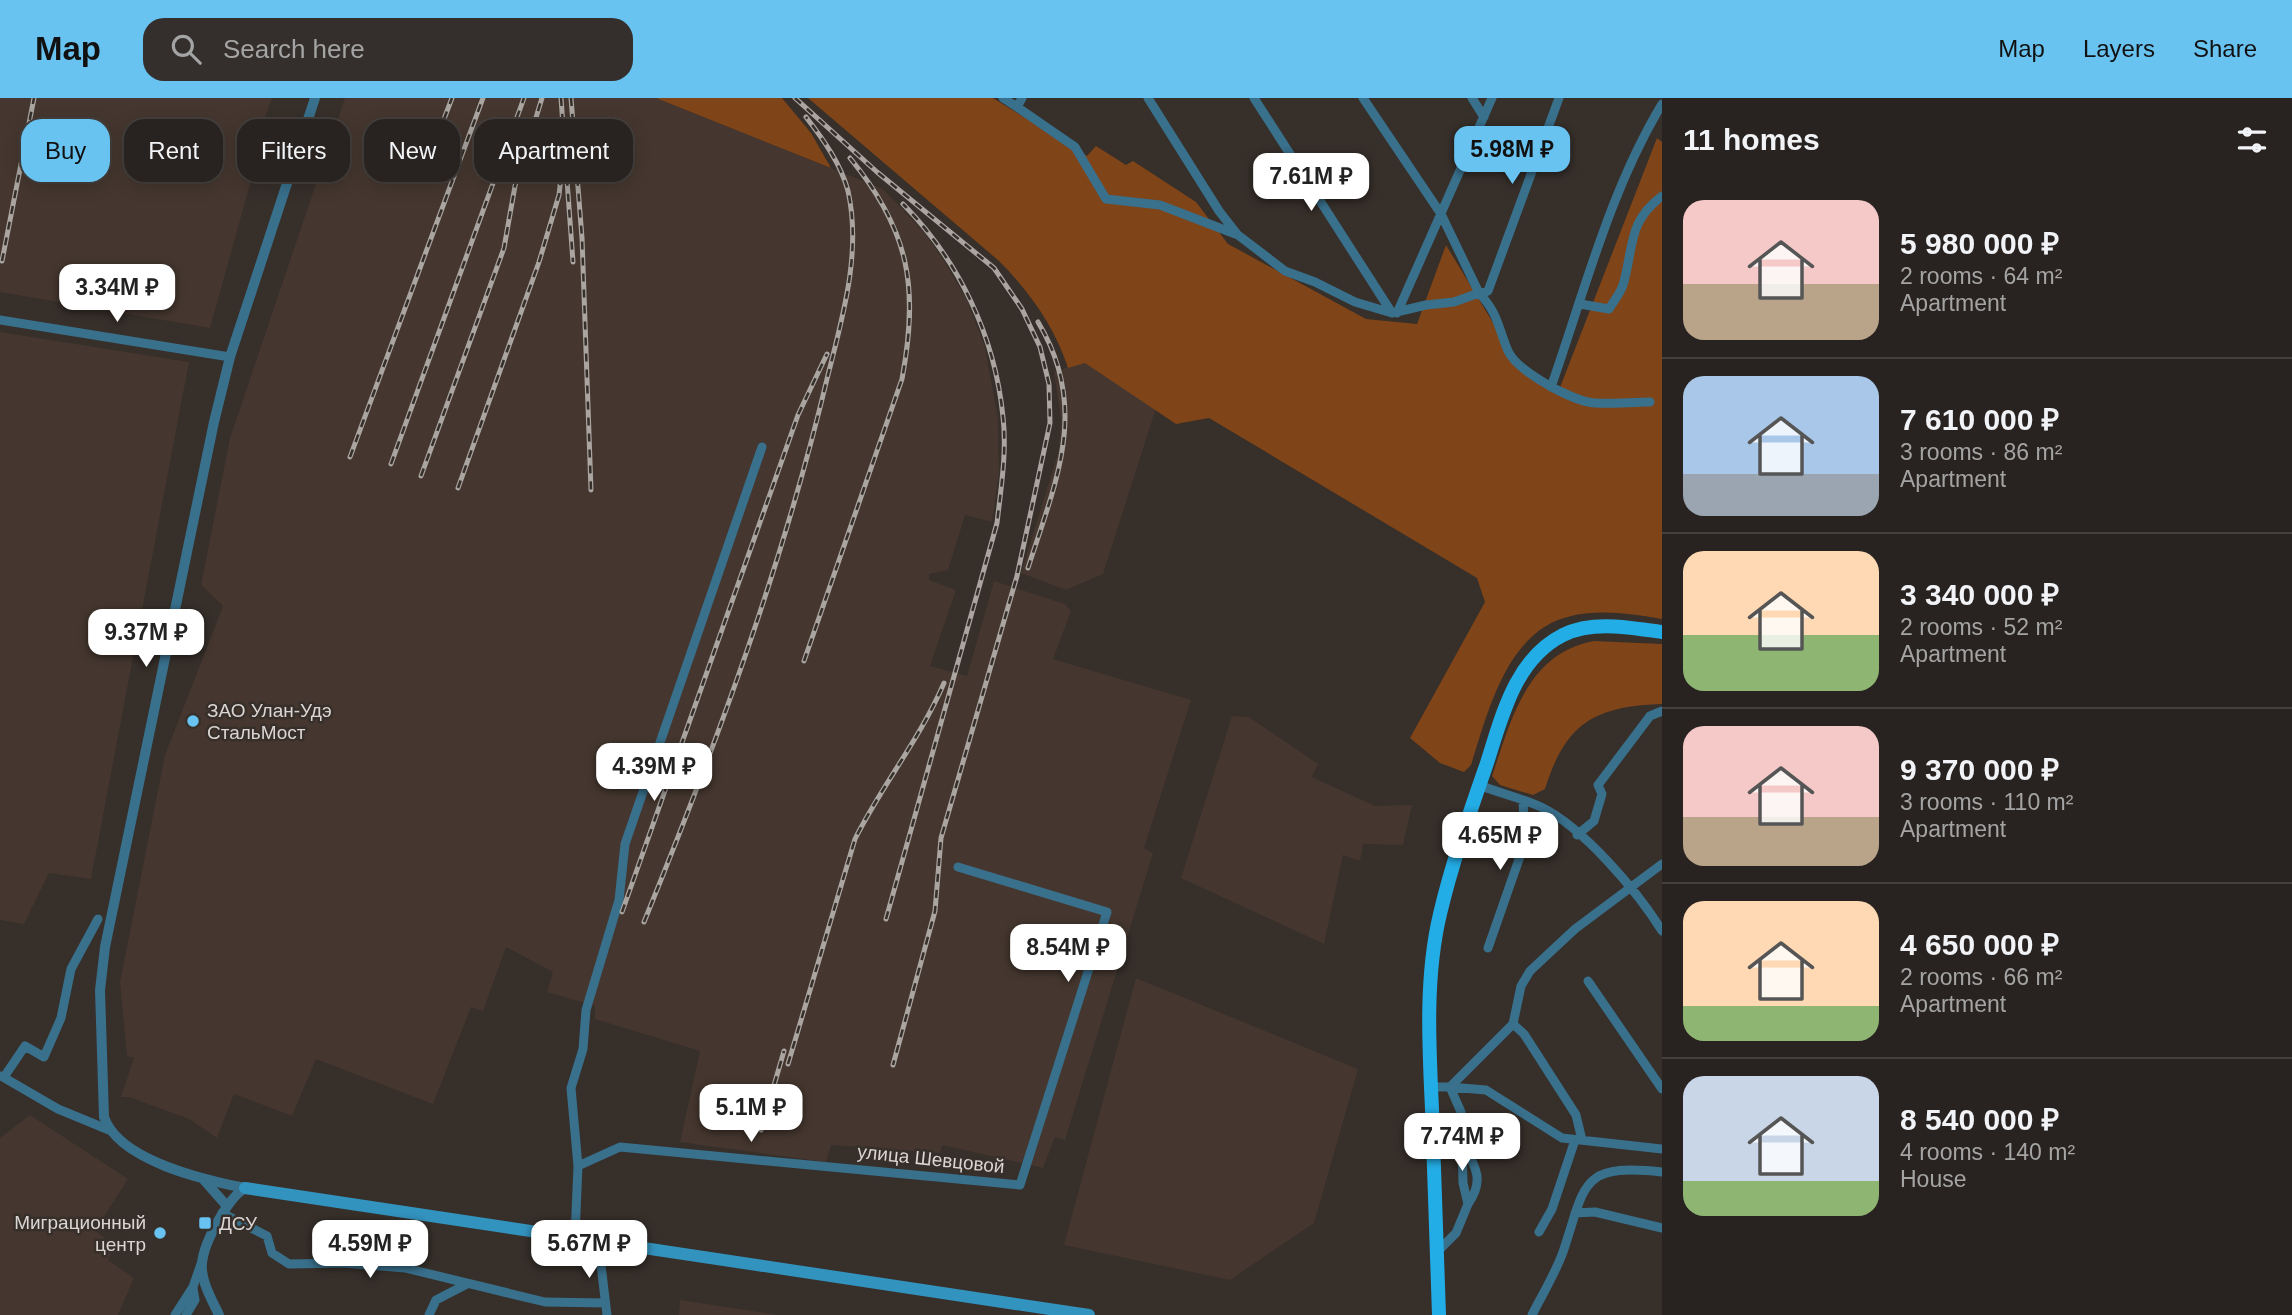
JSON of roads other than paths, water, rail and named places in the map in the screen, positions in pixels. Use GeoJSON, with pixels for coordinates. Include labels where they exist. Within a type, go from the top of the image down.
{"type":"FeatureCollection","features":[{"type":"Feature","properties":{"kind":"main road"},"geometry":{"type":"LineString","coordinates":[[1439,1315],[1430,980],[1440,915],[1479,785],[1507,700],[1525,669],[1544,648],[1564,634],[1588,627],[1612,626],[1662,632]]}},
{"type":"Feature","properties":{"kind":"main road"},"geometry":{"type":"LineString","coordinates":[[245,1188],[1090,1315]]}},
{"type":"Feature","properties":{"kind":"street"},"geometry":{"type":"LineString","coordinates":[[108,1130],[104,1117],[100,990],[105,947],[214,422],[230,357],[315,98]]}},
{"type":"Feature","properties":{"kind":"street"},"geometry":{"type":"LineString","coordinates":[[1003,98],[1075,147],[1106,199],[1160,205],[1238,235]]}},
{"type":"Feature","properties":{"kind":"street"},"geometry":{"type":"LineString","coordinates":[[1017,107],[1022,98]]}},
{"type":"Feature","properties":{"kind":"street"},"geometry":{"type":"LineString","coordinates":[[1148,98],[1219,211],[1238,235],[1285,271],[1355,302],[1394,313],[1426,304],[1454,302],[1489,291],[1559,98]]}},
{"type":"Feature","properties":{"kind":"street"},"geometry":{"type":"LineString","coordinates":[[1254,98],[1394,313]]}},
{"type":"Feature","properties":{"kind":"street"},"geometry":{"type":"LineString","coordinates":[[1363,98],[1441,214],[1479,293],[1492,306],[1501,324],[1509,353],[1550,387],[1592,404],[1650,402]]}},
{"type":"Feature","properties":{"kind":"street"},"geometry":{"type":"LineString","coordinates":[[1472,98],[1484,117]]}},
{"type":"Feature","properties":{"kind":"street"},"geometry":{"type":"LineString","coordinates":[[1394,313],[1492,98]]}},
{"type":"Feature","properties":{"kind":"street"},"geometry":{"type":"LineString","coordinates":[[1550,387],[1609,218],[1646,130],[1662,104]]}},
{"type":"Feature","properties":{"kind":"street"},"geometry":{"type":"LineString","coordinates":[[1580,304],[1609,309],[1622,288],[1632,233],[1648,206],[1662,196]]}},
{"type":"Feature","properties":{"kind":"street"},"geometry":{"type":"LineString","coordinates":[[0,320],[230,357]]}},
{"type":"Feature","properties":{"kind":"street"},"geometry":{"type":"LineString","coordinates":[[575,1236],[578,1166],[571,1088],[583,1049],[586,1010],[619,900],[625,844],[762,447]]}},
{"type":"Feature","properties":{"kind":"street"},"geometry":{"type":"LineString","coordinates":[[1577,835],[1594,821],[1602,794],[1598,785],[1650,716],[1662,711]]}},
{"type":"Feature","properties":{"kind":"street"},"geometry":{"type":"LineString","coordinates":[[1479,785],[1542,807],[1632,886],[1662,931]]}},
{"type":"Feature","properties":{"kind":"street"},"geometry":{"type":"LineString","coordinates":[[1488,948],[1525,842],[1523,801]]}},
{"type":"Feature","properties":{"kind":"street"},"geometry":{"type":"LineString","coordinates":[[1450,1087],[1513,1024],[1521,986],[1530,971],[1575,929],[1662,864]]}},
{"type":"Feature","properties":{"kind":"street","name":"улица Шевцовой"},"geometry":{"type":"LineString","coordinates":[[578,1166],[620,1147],[1020,1185],[1107,912],[958,867]]}},
{"type":"Feature","properties":{"kind":"street"},"geometry":{"type":"LineString","coordinates":[[98,919],[71,969],[61,1018],[44,1057],[25,1046],[2,1076],[58,1109],[108,1130],[171,1170],[245,1188]]}},
{"type":"Feature","properties":{"kind":"street"},"geometry":{"type":"LineString","coordinates":[[1588,981],[1662,1089]]}},
{"type":"Feature","properties":{"kind":"street"},"geometry":{"type":"LineString","coordinates":[[1513,1024],[1524,1034],[1576,1115],[1578,1140],[1552,1209],[1539,1233]]}},
{"type":"Feature","properties":{"kind":"street"},"geometry":{"type":"LineString","coordinates":[[1431,1087],[1486,1090],[1562,1138],[1662,1149]]}},
{"type":"Feature","properties":{"kind":"street"},"geometry":{"type":"LineString","coordinates":[[1450,1087],[1461,1112],[1463,1183],[1468,1204]]}},
{"type":"Feature","properties":{"kind":"street"},"geometry":{"type":"LineString","coordinates":[[1437,1252],[1456,1233],[1476,1192],[1476,1165],[1462,1144]]}},
{"type":"Feature","properties":{"kind":"street"},"geometry":{"type":"LineString","coordinates":[[1532,1315],[1562,1255],[1586,1186],[1606,1172],[1626,1168],[1662,1172]]}},
{"type":"Feature","properties":{"kind":"street"},"geometry":{"type":"LineString","coordinates":[[204,1180],[224,1209],[267,1236],[272,1253],[289,1264],[344,1263],[405,1268],[545,1302],[605,1303]]}},
{"type":"Feature","properties":{"kind":"street"},"geometry":{"type":"LineString","coordinates":[[175,1315],[193,1287],[224,1209],[234,1194],[245,1188]]}},
{"type":"Feature","properties":{"kind":"street"},"geometry":{"type":"LineString","coordinates":[[1575,1213],[1595,1212],[1662,1228]]}},
{"type":"Feature","properties":{"kind":"street"},"geometry":{"type":"LineString","coordinates":[[598,1240],[607,1315]]}},
{"type":"Feature","properties":{"kind":"street"},"geometry":{"type":"LineString","coordinates":[[202,1263],[207,1288],[219,1315]]}},
{"type":"Feature","properties":{"kind":"street"},"geometry":{"type":"LineString","coordinates":[[429,1315],[436,1300],[467,1284]]}},
{"type":"Feature","properties":{"kind":"street"},"geometry":{"type":"LineString","coordinates":[[186,1315],[195,1300],[193,1287]]}},
{"type":"Feature","properties":{"kind":"railway"},"geometry":{"type":"LineString","coordinates":[[2,261],[34,98]]}},
{"type":"Feature","properties":{"kind":"railway"},"geometry":{"type":"LineString","coordinates":[[444,119],[452,98]]}},
{"type":"Feature","properties":{"kind":"railway"},"geometry":{"type":"LineString","coordinates":[[350,457],[483,98]]}},
{"type":"Feature","properties":{"kind":"railway"},"geometry":{"type":"LineString","coordinates":[[391,464],[524,98]]}},
{"type":"Feature","properties":{"kind":"railway"},"geometry":{"type":"LineString","coordinates":[[421,476],[504,248],[515,186],[542,98]]}},
{"type":"Feature","properties":{"kind":"railway"},"geometry":{"type":"LineString","coordinates":[[561,98],[573,262]]}},
{"type":"Feature","properties":{"kind":"railway"},"geometry":{"type":"LineString","coordinates":[[571,98],[582,238],[591,490]]}},
{"type":"Feature","properties":{"kind":"railway"},"geometry":{"type":"LineString","coordinates":[[795,98],[877,172],[994,268],[1022,309],[1040,347],[1049,384],[1050,423],[1017,576],[941,838],[935,911],[893,1065]]}},
{"type":"Feature","properties":{"kind":"railway"},"geometry":{"type":"LineString","coordinates":[[644,922],[722,721],[769,585],[809,448],[844,309],[853,238],[848,191],[836,162],[806,117]]}},
{"type":"Feature","properties":{"kind":"railway"},"geometry":{"type":"LineString","coordinates":[[804,661],[902,379],[907,346],[909,288],[905,262],[886,211],[850,158]]}},
{"type":"Feature","properties":{"kind":"railway"},"geometry":{"type":"LineString","coordinates":[[458,488],[539,262],[560,182]]}},
{"type":"Feature","properties":{"kind":"railway"},"geometry":{"type":"LineString","coordinates":[[886,919],[997,523],[1004,443],[999,387],[983,329],[957,275],[923,226],[903,204]]}},
{"type":"Feature","properties":{"kind":"railway"},"geometry":{"type":"LineString","coordinates":[[1028,568],[1057,475],[1065,415],[1062,384],[1054,354],[1038,322]]}},
{"type":"Feature","properties":{"kind":"railway"},"geometry":{"type":"LineString","coordinates":[[622,912],[798,415],[827,354]]}},
{"type":"Feature","properties":{"kind":"railway"},"geometry":{"type":"LineString","coordinates":[[788,1064],[855,839],[924,723],[944,683]]}},
{"type":"Feature","properties":{"kind":"railway"},"geometry":{"type":"LineString","coordinates":[[761,1130],[784,1051]]}},
{"type":"Feature","properties":{"kind":"place","name":"ЗАО Улан-Удэ СтальМост"},"geometry":{"type":"Point","coordinates":[193,721]}},
{"type":"Feature","properties":{"kind":"place","name":"ДСУ"},"geometry":{"type":"Point","coordinates":[205,1223]}},
{"type":"Feature","properties":{"kind":"place","name":"Миграционный центр"},"geometry":{"type":"Point","coordinates":[160,1233]}}]}
